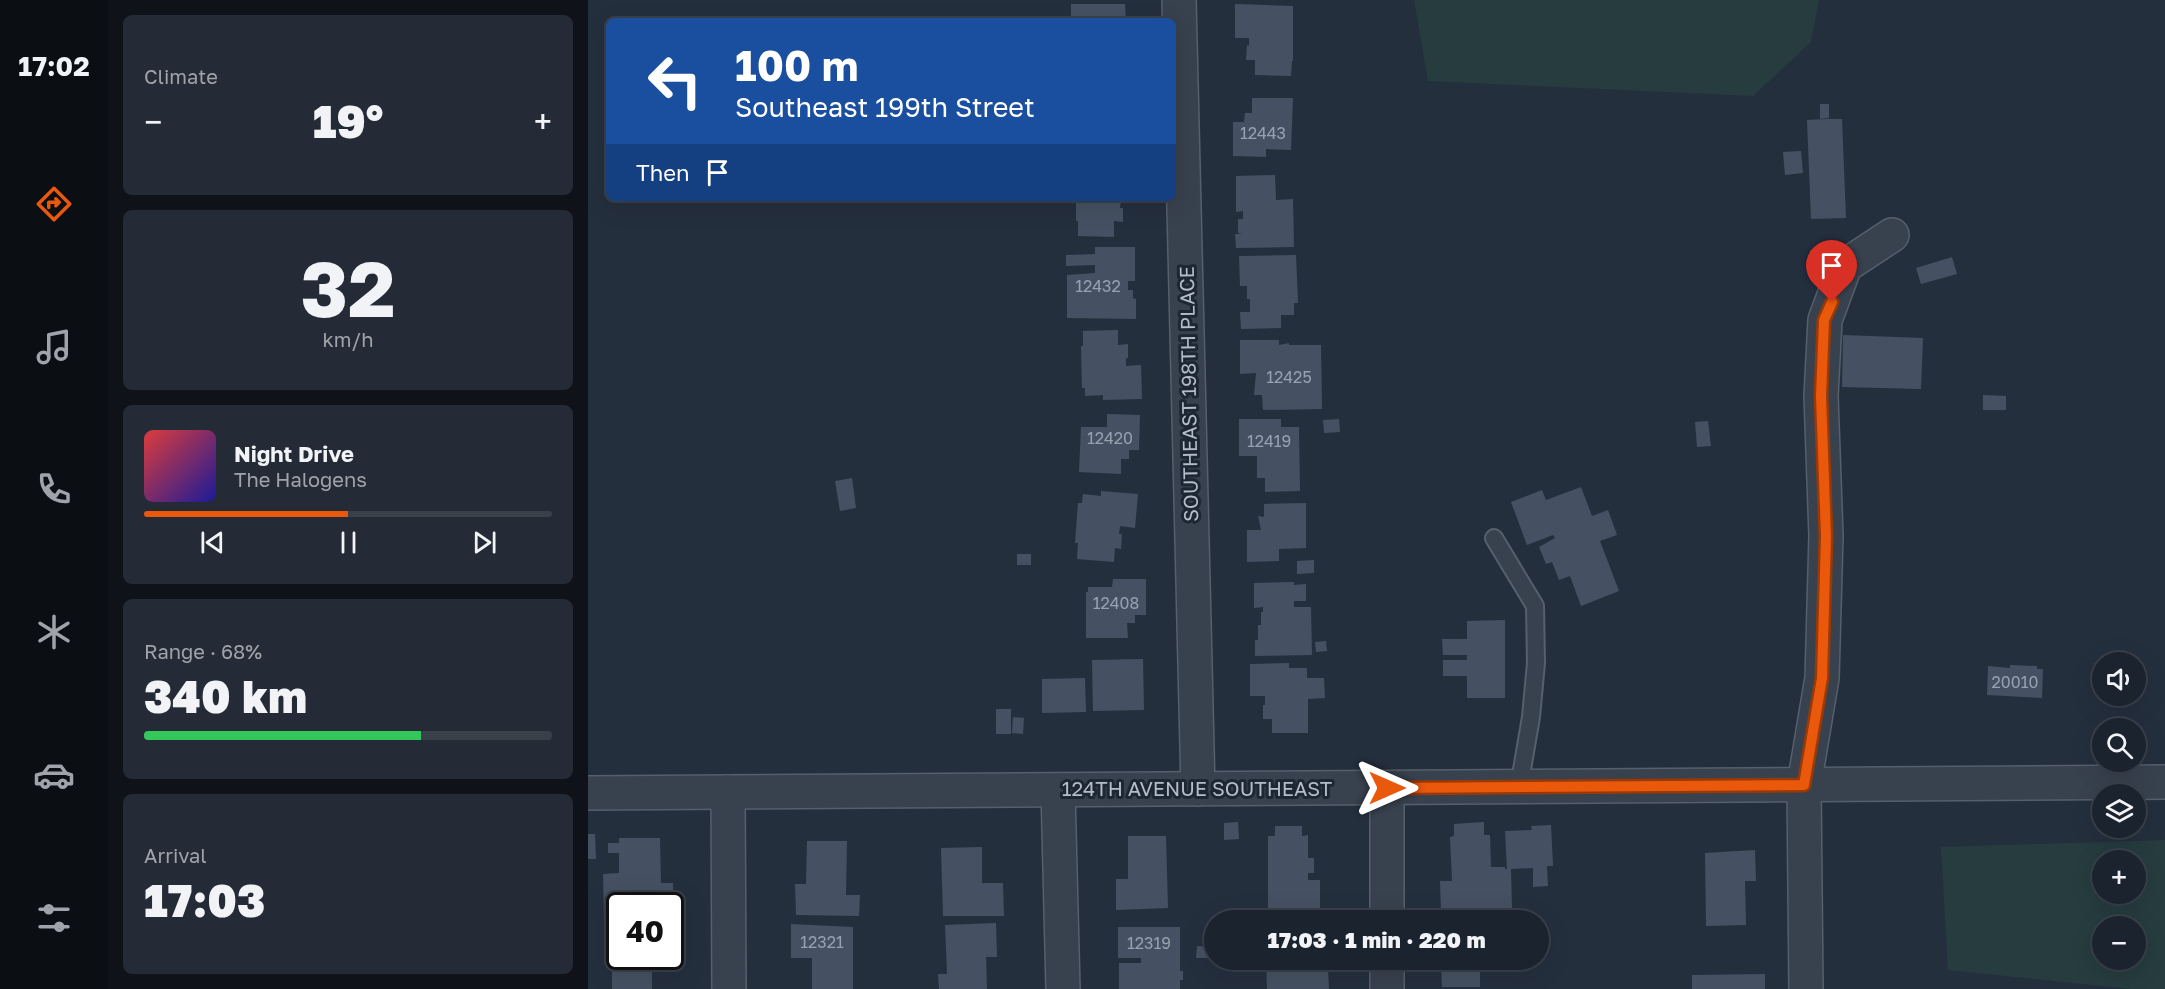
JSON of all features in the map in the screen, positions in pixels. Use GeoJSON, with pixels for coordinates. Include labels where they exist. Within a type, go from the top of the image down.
{"type":"FeatureCollection","features":[{"type":"Feature","properties":{"kind":"street","name":"SOUTHEAST 198TH PLACE"},"geometry":{"type":"LineString","coordinates":[[1179,0],[1198,789]]}},
{"type":"Feature","properties":{"kind":"street"},"geometry":{"type":"LineString","coordinates":[[1806,989],[1804,785],[1822,678],[1826,536],[1821,396],[1824,320],[1845,266],[1892,235]]}},
{"type":"Feature","properties":{"kind":"street","name":"124TH AVENUE SOUTHEAST"},"geometry":{"type":"LineString","coordinates":[[588,793],[2165,782]]}},
{"type":"Feature","properties":{"kind":"street"},"geometry":{"type":"LineString","coordinates":[[1387,788],[1387,910]]}},
{"type":"Feature","properties":{"kind":"street"},"geometry":{"type":"LineString","coordinates":[[1058,790],[1063,989]]}},
{"type":"Feature","properties":{"kind":"street"},"geometry":{"type":"LineString","coordinates":[[728,792],[729,989]]}},
{"type":"Feature","properties":{"kind":"street"},"geometry":{"type":"LineString","coordinates":[[1387,970],[1387,989]]}},
{"type":"Feature","properties":{"kind":"lane"},"geometry":{"type":"LineString","coordinates":[[1494,538],[1535,606],[1536,663],[1531,717],[1519,786]]}},
{"type":"Feature","properties":{"kind":"green space"},"geometry":{"type":"Polygon","coordinates":[[[1414,0],[1819,0],[1811,42],[1753,96],[1428,81],[1414,0]]]}},
{"type":"Feature","properties":{"kind":"green space"},"geometry":{"type":"Polygon","coordinates":[[[2165,840],[2165,989],[2130,989],[1948,970],[1941,847],[2165,840]]]}},
{"type":"Feature","properties":{"kind":"building"},"geometry":{"type":"Polygon","coordinates":[[[1071,4],[1125,4],[1126,18],[1071,18],[1071,4]]]}},
{"type":"Feature","properties":{"kind":"building"},"geometry":{"type":"Polygon","coordinates":[[[1235,4],[1293,6],[1291,76],[1255,75],[1255,60],[1246,60],[1249,38],[1235,38],[1235,4]]]}},
{"type":"Feature","properties":{"kind":"building"},"geometry":{"type":"Polygon","coordinates":[[[1252,98],[1293,98],[1291,150],[1266,149],[1266,157],[1233,156],[1233,122],[1244,122],[1245,113],[1252,113],[1252,98]]]}},
{"type":"Feature","properties":{"kind":"building"},"geometry":{"type":"Polygon","coordinates":[[[1820,104],[1829,104],[1829,118],[1820,119],[1820,104]]]}},
{"type":"Feature","properties":{"kind":"building"},"geometry":{"type":"Polygon","coordinates":[[[1842,119],[1846,218],[1811,219],[1807,120],[1842,119]]]}},
{"type":"Feature","properties":{"kind":"building"},"geometry":{"type":"Polygon","coordinates":[[[1801,151],[1803,173],[1785,175],[1783,152],[1801,151]]]}},
{"type":"Feature","properties":{"kind":"building"},"geometry":{"type":"Polygon","coordinates":[[[1275,175],[1276,200],[1293,199],[1294,247],[1236,248],[1235,234],[1242,234],[1238,233],[1238,219],[1243,219],[1243,211],[1236,212],[1236,176],[1275,175]]]}},
{"type":"Feature","properties":{"kind":"building"},"geometry":{"type":"Polygon","coordinates":[[[1076,201],[1121,201],[1123,222],[1114,221],[1114,237],[1078,236],[1078,221],[1076,221],[1076,201]]]}},
{"type":"Feature","properties":{"kind":"building"},"geometry":{"type":"Polygon","coordinates":[[[1095,247],[1135,247],[1135,281],[1128,281],[1128,290],[1133,290],[1133,298],[1136,299],[1136,319],[1067,318],[1067,275],[1095,273],[1095,265],[1066,266],[1066,255],[1095,254],[1095,247]]]}},
{"type":"Feature","properties":{"kind":"building"},"geometry":{"type":"Polygon","coordinates":[[[1810,250],[1827,251],[1827,265],[1809,264],[1810,250]]]}},
{"type":"Feature","properties":{"kind":"building"},"geometry":{"type":"Polygon","coordinates":[[[1296,255],[1298,303],[1294,303],[1294,315],[1281,315],[1281,328],[1241,329],[1240,312],[1250,312],[1250,299],[1247,299],[1247,286],[1240,286],[1239,256],[1296,255]]]}},
{"type":"Feature","properties":{"kind":"building"},"geometry":{"type":"Polygon","coordinates":[[[1952,257],[1957,274],[1921,284],[1916,268],[1952,257]]]}},
{"type":"Feature","properties":{"kind":"building"},"geometry":{"type":"Polygon","coordinates":[[[1118,330],[1118,345],[1128,344],[1126,366],[1141,365],[1142,399],[1103,400],[1103,395],[1085,396],[1085,388],[1082,388],[1083,331],[1118,330]]]}},
{"type":"Feature","properties":{"kind":"building"},"geometry":{"type":"Polygon","coordinates":[[[1843,335],[1923,338],[1921,389],[1842,387],[1843,335]]]}},
{"type":"Feature","properties":{"kind":"building"},"geometry":{"type":"Polygon","coordinates":[[[1240,340],[1279,340],[1279,345],[1289,343],[1289,345],[1321,345],[1322,409],[1263,410],[1262,395],[1254,395],[1256,373],[1240,374],[1240,340]]]}},
{"type":"Feature","properties":{"kind":"building"},"geometry":{"type":"Polygon","coordinates":[[[1983,395],[2006,396],[2006,410],[1983,410],[1983,395]]]}},
{"type":"Feature","properties":{"kind":"building"},"geometry":{"type":"Polygon","coordinates":[[[1107,414],[1140,415],[1139,450],[1129,450],[1129,459],[1121,459],[1121,474],[1079,472],[1081,427],[1107,427],[1107,414]]]}},
{"type":"Feature","properties":{"kind":"building"},"geometry":{"type":"Polygon","coordinates":[[[1239,419],[1281,419],[1281,427],[1299,427],[1300,491],[1265,492],[1265,478],[1257,478],[1257,456],[1239,456],[1239,419]]]}},
{"type":"Feature","properties":{"kind":"building"},"geometry":{"type":"Polygon","coordinates":[[[1339,419],[1340,432],[1324,433],[1323,420],[1339,419]]]}},
{"type":"Feature","properties":{"kind":"building"},"geometry":{"type":"Polygon","coordinates":[[[1708,421],[1711,446],[1697,447],[1695,422],[1708,421]]]}},
{"type":"Feature","properties":{"kind":"building"},"geometry":{"type":"Polygon","coordinates":[[[852,478],[856,508],[840,511],[835,481],[852,478]]]}},
{"type":"Feature","properties":{"kind":"building"},"geometry":{"type":"Polygon","coordinates":[[[1581,487],[1592,516],[1608,510],[1617,535],[1600,541],[1619,591],[1581,606],[1570,576],[1559,580],[1552,562],[1546,564],[1539,547],[1555,538],[1553,535],[1527,545],[1511,502],[1542,490],[1546,500],[1581,487]]]}},
{"type":"Feature","properties":{"kind":"building"},"geometry":{"type":"Polygon","coordinates":[[[1101,491],[1138,494],[1135,528],[1120,526],[1121,549],[1115,548],[1114,562],[1077,559],[1078,543],[1075,543],[1078,503],[1082,503],[1083,494],[1101,496],[1101,491]]]}},
{"type":"Feature","properties":{"kind":"building"},"geometry":{"type":"Polygon","coordinates":[[[1306,503],[1306,548],[1279,549],[1279,561],[1247,562],[1247,530],[1261,530],[1258,516],[1264,517],[1264,504],[1306,503]]]}},
{"type":"Feature","properties":{"kind":"building"},"geometry":{"type":"Polygon","coordinates":[[[1017,554],[1031,554],[1031,565],[1017,565],[1017,554]]]}},
{"type":"Feature","properties":{"kind":"building"},"geometry":{"type":"Polygon","coordinates":[[[1314,560],[1314,573],[1297,574],[1297,561],[1314,560]]]}},
{"type":"Feature","properties":{"kind":"building"},"geometry":{"type":"Polygon","coordinates":[[[1113,579],[1146,579],[1146,615],[1135,615],[1135,623],[1127,623],[1128,638],[1086,638],[1086,592],[1088,592],[1088,587],[1112,587],[1113,579]]]}},
{"type":"Feature","properties":{"kind":"building"},"geometry":{"type":"Polygon","coordinates":[[[1294,582],[1294,585],[1306,584],[1306,601],[1294,601],[1294,607],[1311,607],[1312,655],[1255,656],[1255,640],[1258,640],[1258,625],[1261,625],[1263,607],[1254,608],[1254,583],[1294,582]]]}},
{"type":"Feature","properties":{"kind":"building"},"geometry":{"type":"Polygon","coordinates":[[[1505,620],[1505,698],[1467,698],[1467,676],[1443,676],[1443,660],[1467,660],[1467,655],[1443,655],[1442,639],[1467,639],[1467,621],[1505,620]]]}},
{"type":"Feature","properties":{"kind":"building"},"geometry":{"type":"Polygon","coordinates":[[[1326,641],[1327,651],[1316,652],[1315,642],[1326,641]]]}},
{"type":"Feature","properties":{"kind":"building"},"geometry":{"type":"Polygon","coordinates":[[[1143,659],[1144,710],[1093,711],[1092,660],[1143,659]]]}},
{"type":"Feature","properties":{"kind":"building"},"geometry":{"type":"Polygon","coordinates":[[[1289,663],[1289,668],[1307,668],[1307,678],[1324,678],[1325,698],[1308,699],[1308,733],[1272,733],[1272,719],[1263,719],[1265,696],[1250,696],[1250,664],[1289,663]]]}},
{"type":"Feature","properties":{"kind":"building"},"geometry":{"type":"Polygon","coordinates":[[[2010,665],[2037,666],[2037,669],[2043,669],[2042,698],[1987,695],[1988,666],[2010,668],[2010,665]]]}},
{"type":"Feature","properties":{"kind":"building"},"geometry":{"type":"Polygon","coordinates":[[[1085,678],[1086,712],[1042,713],[1042,679],[1085,678]]]}},
{"type":"Feature","properties":{"kind":"building"},"geometry":{"type":"Polygon","coordinates":[[[996,709],[1011,709],[1011,734],[996,734],[996,709]]]}},
{"type":"Feature","properties":{"kind":"building"},"geometry":{"type":"Polygon","coordinates":[[[1013,717],[1024,718],[1023,734],[1012,733],[1013,717]]]}},
{"type":"Feature","properties":{"kind":"building"},"geometry":{"type":"Polygon","coordinates":[[[1238,822],[1239,839],[1224,840],[1224,823],[1238,822]]]}},
{"type":"Feature","properties":{"kind":"building"},"geometry":{"type":"Polygon","coordinates":[[[1484,822],[1484,835],[1490,835],[1491,867],[1505,867],[1505,869],[1507,869],[1505,831],[1532,830],[1531,826],[1551,825],[1553,866],[1547,866],[1548,886],[1533,887],[1533,868],[1511,869],[1512,909],[1441,910],[1440,881],[1452,881],[1450,837],[1454,836],[1454,824],[1484,822]]]}},
{"type":"Feature","properties":{"kind":"building"},"geometry":{"type":"Polygon","coordinates":[[[1275,826],[1302,826],[1302,836],[1308,835],[1308,858],[1314,858],[1314,873],[1308,873],[1308,880],[1320,880],[1320,910],[1268,910],[1268,836],[1275,836],[1275,826]]]}},
{"type":"Feature","properties":{"kind":"building"},"geometry":{"type":"Polygon","coordinates":[[[588,834],[595,834],[596,859],[588,859],[588,834]]]}},
{"type":"Feature","properties":{"kind":"building"},"geometry":{"type":"Polygon","coordinates":[[[1128,836],[1166,836],[1168,908],[1116,910],[1116,879],[1128,879],[1128,836]]]}},
{"type":"Feature","properties":{"kind":"building"},"geometry":{"type":"Polygon","coordinates":[[[619,838],[660,838],[661,883],[673,883],[673,892],[606,892],[606,917],[604,917],[603,874],[619,873],[619,853],[608,853],[608,843],[619,843],[619,838]]]}},
{"type":"Feature","properties":{"kind":"building"},"geometry":{"type":"Polygon","coordinates":[[[807,841],[847,841],[846,895],[860,895],[859,916],[796,915],[795,884],[806,884],[807,841]]]}},
{"type":"Feature","properties":{"kind":"building"},"geometry":{"type":"Polygon","coordinates":[[[982,847],[982,883],[1003,883],[1004,916],[943,916],[941,848],[982,847]]]}},
{"type":"Feature","properties":{"kind":"building"},"geometry":{"type":"Polygon","coordinates":[[[1755,850],[1756,881],[1745,881],[1746,925],[1706,926],[1705,853],[1755,850]]]}},
{"type":"Feature","properties":{"kind":"building"},"geometry":{"type":"Polygon","coordinates":[[[996,923],[997,957],[986,957],[987,989],[939,989],[938,974],[947,974],[945,925],[996,923]]]}},
{"type":"Feature","properties":{"kind":"building"},"geometry":{"type":"Polygon","coordinates":[[[791,924],[853,927],[853,989],[812,989],[812,958],[791,958],[791,924]]]}},
{"type":"Feature","properties":{"kind":"building"},"geometry":{"type":"Polygon","coordinates":[[[1118,927],[1180,927],[1180,971],[1183,971],[1183,980],[1180,980],[1180,989],[1119,989],[1119,963],[1141,963],[1141,958],[1118,958],[1118,927]]]}},
{"type":"Feature","properties":{"kind":"building"},"geometry":{"type":"Polygon","coordinates":[[[1197,946],[1204,946],[1204,958],[1196,958],[1197,946]]]}},
{"type":"Feature","properties":{"kind":"building"},"geometry":{"type":"Polygon","coordinates":[[[612,970],[652,970],[652,989],[612,989],[612,970]]]}},
{"type":"Feature","properties":{"kind":"building"},"geometry":{"type":"Polygon","coordinates":[[[1266,970],[1328,970],[1329,989],[1267,989],[1266,970]]]}},
{"type":"Feature","properties":{"kind":"building"},"geometry":{"type":"Polygon","coordinates":[[[1441,970],[1480,970],[1480,987],[1442,987],[1441,970]]]}},
{"type":"Feature","properties":{"kind":"building"},"geometry":{"type":"Polygon","coordinates":[[[1765,974],[1765,989],[1692,989],[1692,975],[1765,974]]]}},
{"type":"Feature","properties":{"kind":"route"},"geometry":{"type":"LineString","coordinates":[[1387,788],[1804,785],[1822,678],[1826,536],[1821,396],[1824,320],[1832,302]]}}]}
